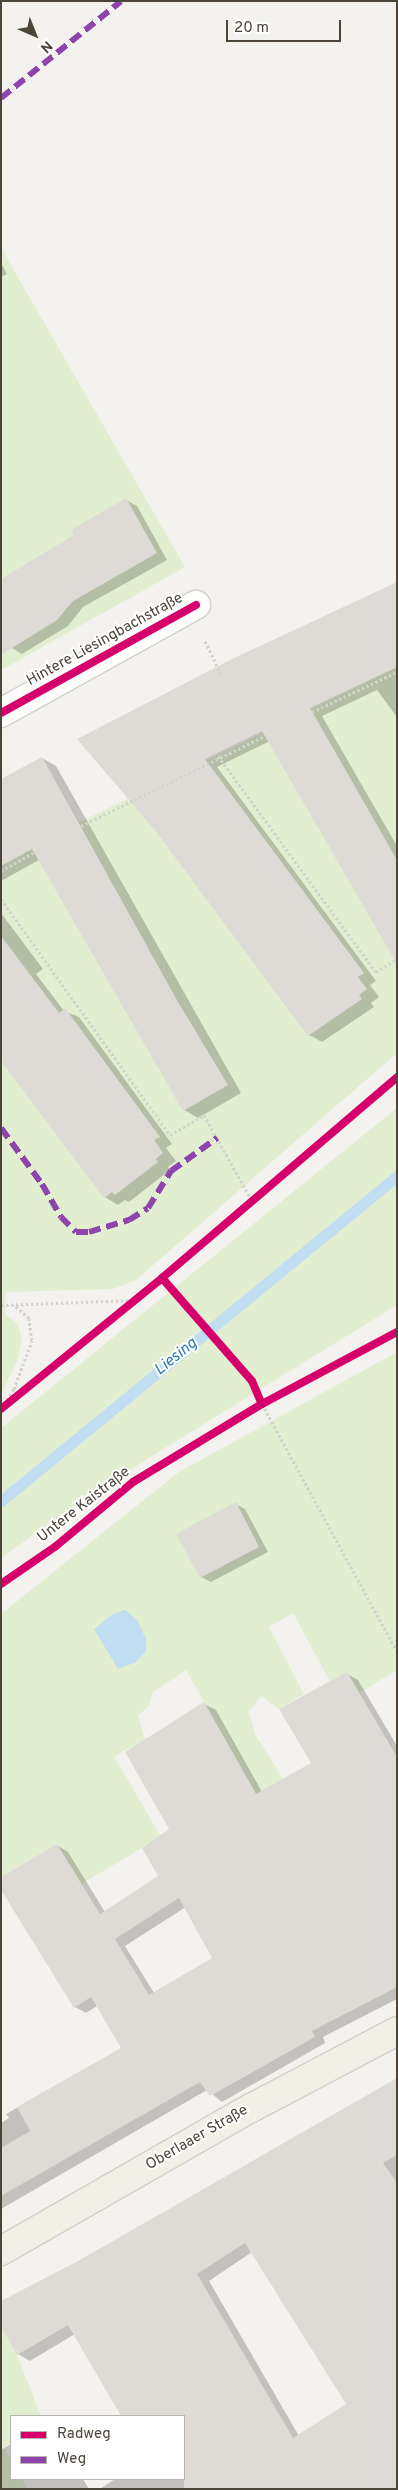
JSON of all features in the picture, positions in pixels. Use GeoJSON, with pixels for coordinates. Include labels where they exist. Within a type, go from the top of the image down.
{"type":"FeatureCollection","features":[{"type":"Feature","properties":{"kind":"main road","name":"Oberlaaer Straße"},"geometry":{"type":"LineString","coordinates":[[1,2251],[251,2108],[397,2031]]}},
{"type":"Feature","properties":{"kind":"street","name":"Hintere Liesingbachstraße"},"geometry":{"type":"LineString","coordinates":[[1,713],[196,605]]}},
{"type":"Feature","properties":{"kind":"path"},"geometry":{"type":"LineString","coordinates":[[205,641],[221,674]]}},
{"type":"Feature","properties":{"kind":"path"},"geometry":{"type":"LineString","coordinates":[[312,712],[397,672]]}},
{"type":"Feature","properties":{"kind":"path"},"geometry":{"type":"LineString","coordinates":[[252,736],[254,741]]}},
{"type":"Feature","properties":{"kind":"path"},"geometry":{"type":"LineString","coordinates":[[82,826],[218,756],[265,736]]}},
{"type":"Feature","properties":{"kind":"path"},"geometry":{"type":"LineString","coordinates":[[218,756],[376,972],[397,959]]}},
{"type":"Feature","properties":{"kind":"path"},"geometry":{"type":"LineString","coordinates":[[1,870],[36,851]]}},
{"type":"Feature","properties":{"kind":"path"},"geometry":{"type":"LineString","coordinates":[[1,899],[170,1134],[204,1115],[252,1201]]}},
{"type":"Feature","properties":{"kind":"path"},"geometry":{"type":"LineString","coordinates":[[244,1208],[259,1195]]}},
{"type":"Feature","properties":{"kind":"path"},"geometry":{"type":"LineString","coordinates":[[120,1312],[142,1295]]}},
{"type":"Feature","properties":{"kind":"path"},"geometry":{"type":"LineString","coordinates":[[1,1305],[135,1300]]}},
{"type":"Feature","properties":{"kind":"path"},"geometry":{"type":"LineString","coordinates":[[1,1408],[14,1388],[32,1340],[29,1318],[13,1305]]}},
{"type":"Feature","properties":{"kind":"path"},"geometry":{"type":"LineString","coordinates":[[1,1408],[24,1391]]}},
{"type":"Feature","properties":{"kind":"path"},"geometry":{"type":"LineString","coordinates":[[260,1400],[270,1399]]}},
{"type":"Feature","properties":{"kind":"path"},"geometry":{"type":"LineString","coordinates":[[254,1409],[260,1400]]}},
{"type":"Feature","properties":{"kind":"path"},"geometry":{"type":"LineString","coordinates":[[260,1400],[397,1652]]}},
{"type":"Feature","properties":{"kind":"green space"},"geometry":{"type":"Polygon","coordinates":[[[1,248],[185,567],[5,668],[1,668],[1,248]]]}},
{"type":"Feature","properties":{"kind":"green space"},"geometry":{"type":"Polygon","coordinates":[[[397,667],[397,1053],[136,1280],[113,1289],[6,1292],[5,1314],[17,1323],[22,1337],[18,1359],[1,1394],[1,866],[80,822],[397,667]]]}},
{"type":"Feature","properties":{"kind":"green space"},"geometry":{"type":"Polygon","coordinates":[[[397,1108],[397,1305],[100,1488],[1,1558],[1,1428],[397,1108]]]}},
{"type":"Feature","properties":{"kind":"green space"},"geometry":{"type":"Polygon","coordinates":[[[397,1352],[397,1670],[359,1693],[330,1682],[293,1613],[269,1627],[304,1694],[279,1709],[261,1696],[249,1711],[255,1734],[283,1779],[332,1928],[186,1670],[153,1692],[148,1707],[138,1715],[145,1740],[114,1756],[161,1837],[81,1884],[57,1844],[1,1877],[1,1614],[179,1472],[397,1352]]]}},
{"type":"Feature","properties":{"kind":"green space"},"geometry":{"type":"Polygon","coordinates":[[[1,2327],[17,2355],[41,2415],[10,2415],[10,2444],[4,2447],[10,2458],[10,2480],[23,2480],[28,2489],[1,2489],[1,2327]]]}},
{"type":"Feature","properties":{"kind":"water"},"geometry":{"type":"Polygon","coordinates":[[[125,1610],[137,1620],[146,1639],[146,1651],[136,1662],[118,1669],[94,1629],[113,1614],[125,1610]]]}},
{"type":"Feature","properties":{"kind":"building"},"geometry":{"type":"Polygon","coordinates":[[[126,498],[157,553],[73,601],[57,620],[1,655],[1,579],[74,535],[71,530],[126,498]]]}},
{"type":"Feature","properties":{"kind":"building"},"geometry":{"type":"Polygon","coordinates":[[[397,582],[397,667],[310,708],[397,860],[397,964],[262,731],[205,759],[364,973],[358,977],[367,989],[359,995],[362,999],[308,1036],[154,829],[77,739],[234,658],[397,582]]]}},
{"type":"Feature","properties":{"kind":"building"},"geometry":{"type":"Polygon","coordinates":[[[42,757],[178,1002],[228,1085],[183,1111],[32,849],[1,866],[1,779],[42,757]]]}},
{"type":"Feature","properties":{"kind":"building"},"geometry":{"type":"Polygon","coordinates":[[[1,936],[59,1013],[65,1008],[160,1137],[154,1140],[163,1153],[156,1159],[158,1162],[115,1195],[112,1192],[104,1198],[1,1061],[1,936]]]}},
{"type":"Feature","properties":{"kind":"building"},"geometry":{"type":"Polygon","coordinates":[[[236,1502],[259,1547],[200,1578],[176,1534],[236,1502]]]}},
{"type":"Feature","properties":{"kind":"building"},"geometry":{"type":"Polygon","coordinates":[[[347,1672],[397,1757],[397,1987],[312,2031],[315,2037],[210,2096],[200,2082],[1,2196],[1,2148],[30,2131],[17,2107],[121,2048],[91,1997],[74,2008],[1,1890],[1,1877],[57,1844],[100,1914],[158,1876],[142,1848],[169,1829],[125,1752],[204,1702],[256,1794],[311,1763],[279,1709],[347,1672]],[[179,1898],[115,1939],[149,1995],[212,1958],[179,1898]]]}},
{"type":"Feature","properties":{"kind":"building"},"geometry":{"type":"Polygon","coordinates":[[[397,2078],[397,2155],[383,2163],[397,2183],[397,2489],[184,2489],[185,2415],[120,2415],[68,2325],[17,2355],[1,2327],[1,2301],[78,2261],[397,2078]],[[245,2243],[197,2274],[293,2438],[346,2404],[245,2243]]]}},
{"type":"Feature","properties":{"kind":"waterway","name":"Liesing"},"geometry":{"type":"LineString","coordinates":[[1,1501],[397,1176]]}},
{"type":"Feature","properties":{"kind":"marked path"},"geometry":{"type":"LineString","coordinates":[[1,98],[121,1]]}},
{"type":"Feature","properties":{"kind":"marked path"},"geometry":{"type":"LineString","coordinates":[[1,1128],[42,1184],[61,1217],[76,1232],[89,1232],[129,1220],[148,1208],[171,1171],[217,1138]]}},
{"type":"Feature","properties":{"kind":"cycle path"},"geometry":{"type":"LineString","coordinates":[[1,713],[196,605]]}},
{"type":"Feature","properties":{"kind":"cycle path"},"geometry":{"type":"LineString","coordinates":[[1,1409],[162,1278],[397,1077]]}},
{"type":"Feature","properties":{"kind":"cycle path"},"geometry":{"type":"LineString","coordinates":[[162,1278],[252,1381],[262,1404]]}},
{"type":"Feature","properties":{"kind":"cycle path","name":"Untere Kaistraße"},"geometry":{"type":"LineString","coordinates":[[1,1584],[56,1546],[133,1482],[262,1404],[397,1332]]}}]}
